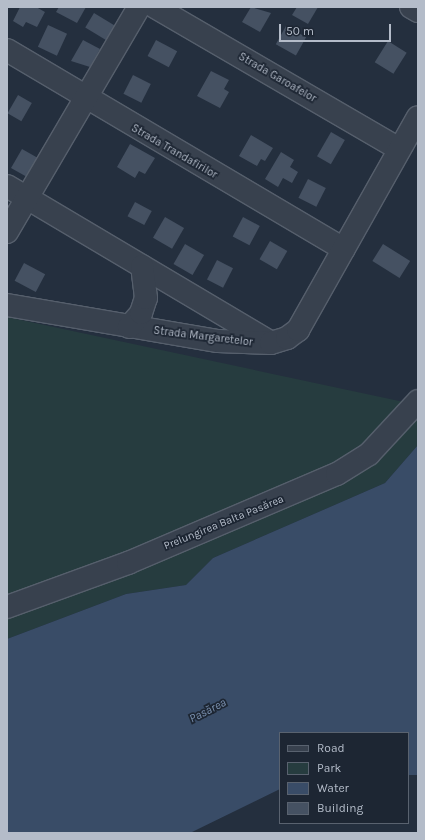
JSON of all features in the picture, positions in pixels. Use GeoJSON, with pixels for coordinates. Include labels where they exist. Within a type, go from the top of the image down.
{"type":"FeatureCollection","features":[{"type":"Feature","properties":{"kind":"street"},"geometry":{"type":"LineString","coordinates":[[7,232],[139,7]]}},
{"type":"Feature","properties":{"kind":"street","name":"Strada Garoafelor"},"geometry":{"type":"LineString","coordinates":[[155,7],[399,149]]}},
{"type":"Feature","properties":{"kind":"street"},"geometry":{"type":"LineString","coordinates":[[411,7],[418,11]]}},
{"type":"Feature","properties":{"kind":"street","name":"Strada Trandafirilor"},"geometry":{"type":"LineString","coordinates":[[7,50],[84,99],[344,249]]}},
{"type":"Feature","properties":{"kind":"street","name":"Strada Margaretelor"},"geometry":{"type":"LineString","coordinates":[[7,305],[225,342],[271,343],[298,330],[418,117]]}},
{"type":"Feature","properties":{"kind":"street"},"geometry":{"type":"LineString","coordinates":[[7,186],[271,343]]}},
{"type":"Feature","properties":{"kind":"street"},"geometry":{"type":"LineString","coordinates":[[130,327],[141,313],[146,298],[142,266]]}},
{"type":"Feature","properties":{"kind":"street","name":"Prelungirea Balta Pasărea"},"geometry":{"type":"LineString","coordinates":[[7,607],[128,562],[337,474],[369,454],[418,401]]}},
{"type":"Feature","properties":{"kind":"green space"},"geometry":{"type":"Polygon","coordinates":[[[7,317],[418,405],[418,445],[385,483],[213,558],[186,585],[126,594],[7,639],[7,317]]]}},
{"type":"Feature","properties":{"kind":"water","name":"Pasărea"},"geometry":{"type":"Polygon","coordinates":[[[418,445],[418,775],[409,775],[409,732],[279,732],[279,789],[190,833],[7,833],[7,639],[126,594],[186,585],[213,558],[385,483],[418,445]]]}},
{"type":"Feature","properties":{"kind":"building"},"geometry":{"type":"Polygon","coordinates":[[[20,7],[36,7],[45,12],[37,27],[26,22],[23,27],[13,21],[20,7]]]}},
{"type":"Feature","properties":{"kind":"building"},"geometry":{"type":"Polygon","coordinates":[[[59,7],[86,7],[77,23],[56,12],[59,7]]]}},
{"type":"Feature","properties":{"kind":"building"},"geometry":{"type":"Polygon","coordinates":[[[251,7],[271,13],[260,32],[242,22],[251,7]]]}},
{"type":"Feature","properties":{"kind":"building"},"geometry":{"type":"Polygon","coordinates":[[[297,7],[318,7],[308,24],[292,15],[297,7]]]}},
{"type":"Feature","properties":{"kind":"building"},"geometry":{"type":"Polygon","coordinates":[[[94,13],[116,26],[108,41],[85,28],[94,13]]]}},
{"type":"Feature","properties":{"kind":"building"},"geometry":{"type":"Polygon","coordinates":[[[48,25],[67,34],[57,56],[38,47],[48,25]]]}},
{"type":"Feature","properties":{"kind":"building"},"geometry":{"type":"Polygon","coordinates":[[[286,26],[306,37],[296,56],[276,44],[286,26]]]}},
{"type":"Feature","properties":{"kind":"building"},"geometry":{"type":"Polygon","coordinates":[[[83,40],[100,49],[90,67],[71,61],[83,40]]]}},
{"type":"Feature","properties":{"kind":"building"},"geometry":{"type":"Polygon","coordinates":[[[156,40],[177,51],[169,67],[148,56],[156,40]]]}},
{"type":"Feature","properties":{"kind":"building"},"geometry":{"type":"Polygon","coordinates":[[[388,41],[407,53],[393,74],[375,62],[388,41]]]}},
{"type":"Feature","properties":{"kind":"building"},"geometry":{"type":"Polygon","coordinates":[[[211,71],[229,80],[224,89],[229,92],[220,108],[197,96],[211,71]]]}},
{"type":"Feature","properties":{"kind":"building"},"geometry":{"type":"Polygon","coordinates":[[[133,75],[151,84],[141,103],[123,94],[133,75]]]}},
{"type":"Feature","properties":{"kind":"building"},"geometry":{"type":"Polygon","coordinates":[[[18,95],[32,103],[21,121],[8,113],[18,95]]]}},
{"type":"Feature","properties":{"kind":"building"},"geometry":{"type":"Polygon","coordinates":[[[331,132],[345,140],[331,164],[317,156],[331,132]]]}},
{"type":"Feature","properties":{"kind":"building"},"geometry":{"type":"Polygon","coordinates":[[[251,135],[273,148],[265,161],[261,159],[257,166],[239,156],[251,135]]]}},
{"type":"Feature","properties":{"kind":"building"},"geometry":{"type":"Polygon","coordinates":[[[130,144],[155,158],[145,174],[139,171],[135,178],[117,167],[130,144]]]}},
{"type":"Feature","properties":{"kind":"building"},"geometry":{"type":"Polygon","coordinates":[[[22,149],[45,162],[27,177],[11,168],[22,149]]]}},
{"type":"Feature","properties":{"kind":"building"},"geometry":{"type":"Polygon","coordinates":[[[281,152],[294,160],[290,167],[298,172],[292,183],[283,178],[278,187],[265,179],[281,152]]]}},
{"type":"Feature","properties":{"kind":"building"},"geometry":{"type":"Polygon","coordinates":[[[308,179],[326,188],[316,207],[298,198],[308,179]]]}},
{"type":"Feature","properties":{"kind":"building"},"geometry":{"type":"Polygon","coordinates":[[[135,202],[152,211],[144,225],[127,216],[135,202]]]}},
{"type":"Feature","properties":{"kind":"building"},"geometry":{"type":"Polygon","coordinates":[[[165,217],[184,228],[172,249],[153,238],[165,217]]]}},
{"type":"Feature","properties":{"kind":"building"},"geometry":{"type":"Polygon","coordinates":[[[243,217],[260,226],[249,245],[233,236],[243,217]]]}},
{"type":"Feature","properties":{"kind":"building"},"geometry":{"type":"Polygon","coordinates":[[[270,241],[287,251],[277,269],[260,259],[270,241]]]}},
{"type":"Feature","properties":{"kind":"building"},"geometry":{"type":"Polygon","coordinates":[[[185,244],[204,255],[193,275],[174,264],[185,244]]]}},
{"type":"Feature","properties":{"kind":"building"},"geometry":{"type":"Polygon","coordinates":[[[383,244],[410,261],[400,278],[372,261],[383,244]]]}},
{"type":"Feature","properties":{"kind":"building"},"geometry":{"type":"Polygon","coordinates":[[[217,260],[233,268],[223,288],[207,280],[217,260]]]}},
{"type":"Feature","properties":{"kind":"building"},"geometry":{"type":"Polygon","coordinates":[[[24,263],[45,274],[36,292],[15,281],[24,263]]]}}]}
